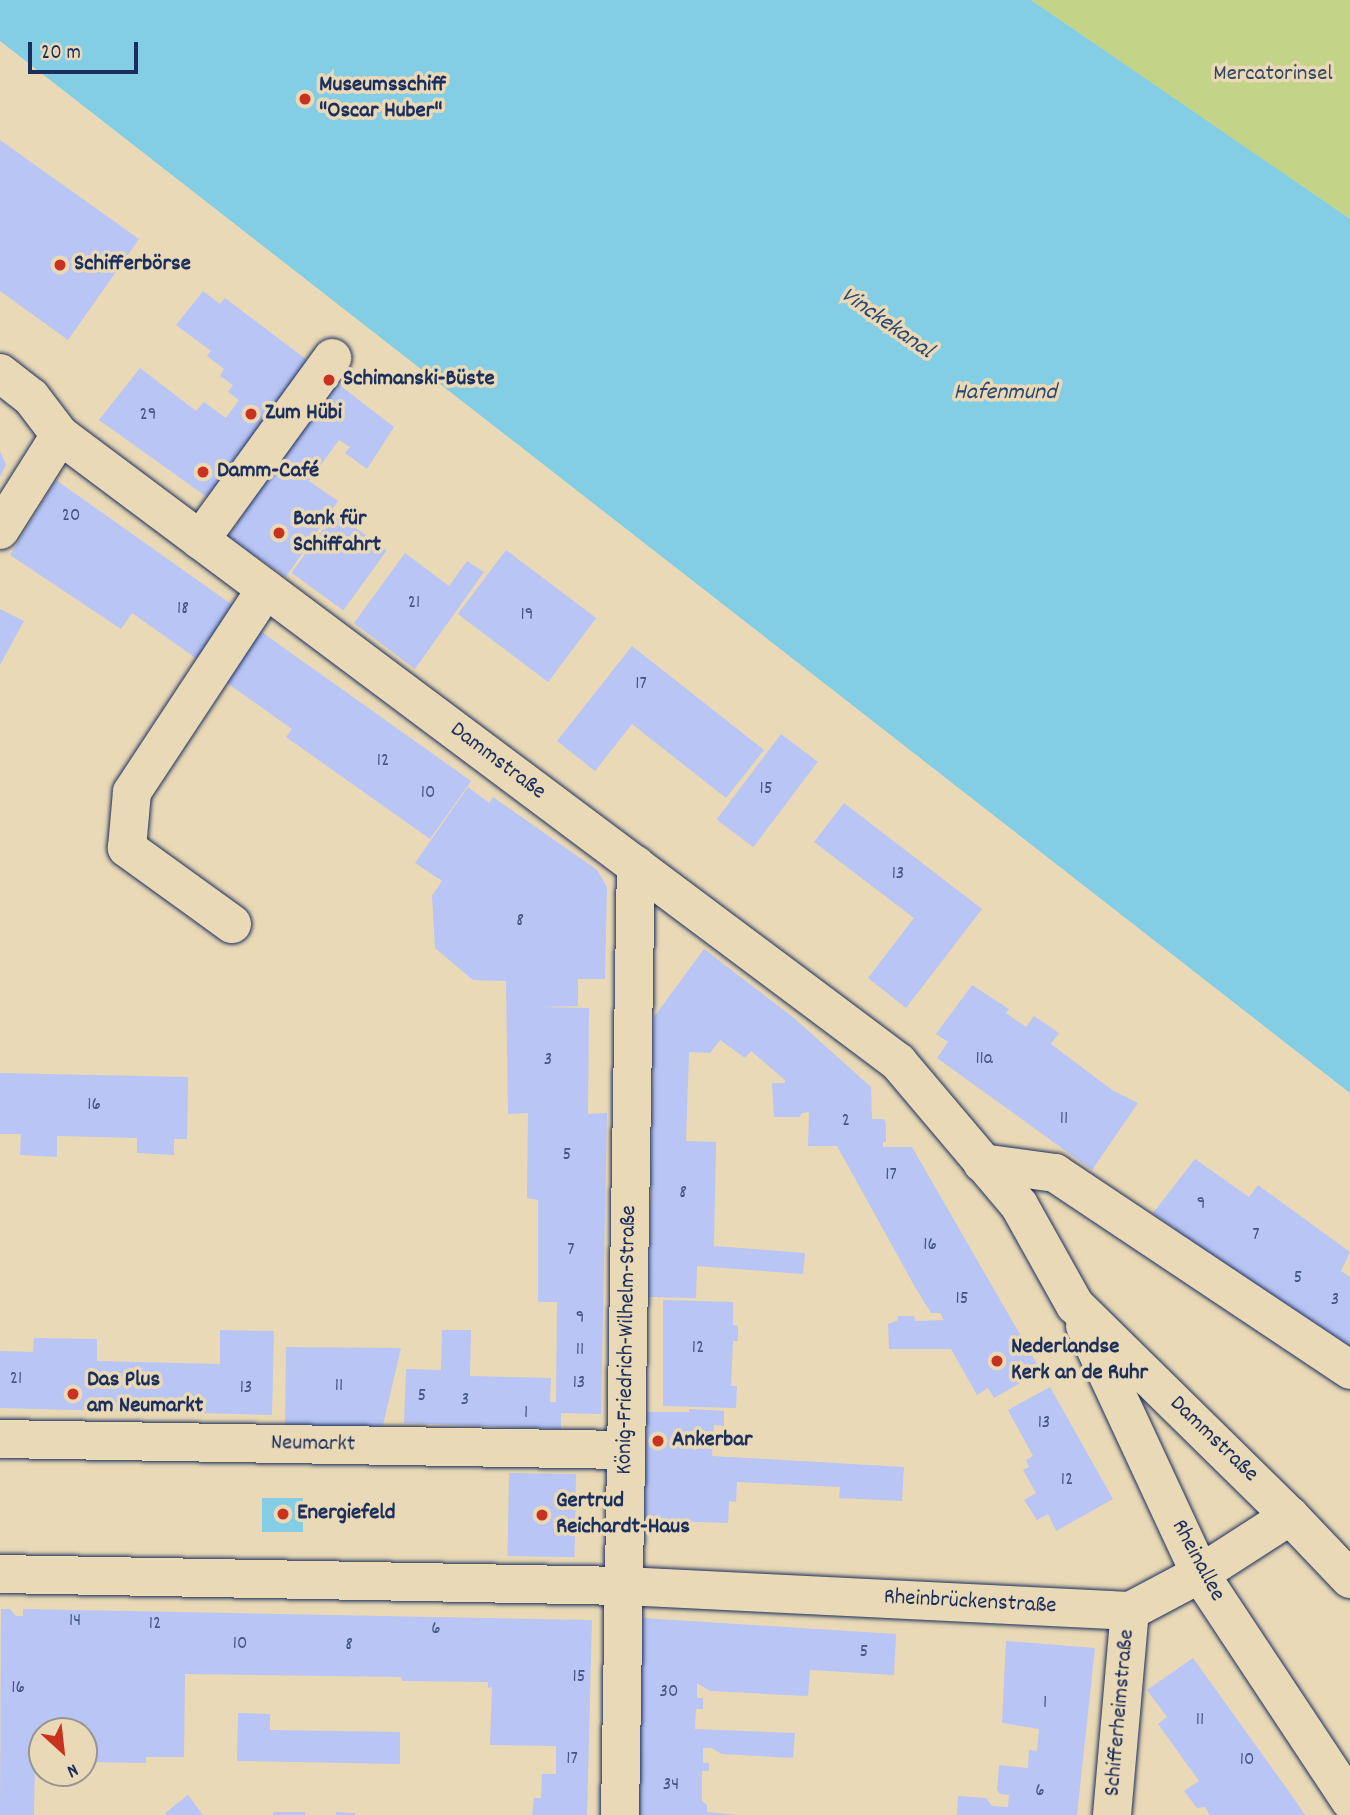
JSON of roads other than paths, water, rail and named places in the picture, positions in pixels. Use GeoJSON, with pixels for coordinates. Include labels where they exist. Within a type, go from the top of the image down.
{"type":"FeatureCollection","features":[{"type":"Feature","properties":{"kind":"street"},"geometry":{"type":"LineString","coordinates":[[200,540],[332,358]]}},
{"type":"Feature","properties":{"kind":"street","name":"Dammstraße"},"geometry":{"type":"LineString","coordinates":[[0,373],[31,397],[61,435],[898,1062],[1019,1205],[1075,1305],[1290,1516],[1350,1579]]}},
{"type":"Feature","properties":{"kind":"street"},"geometry":{"type":"LineString","coordinates":[[0,530],[61,435]]}},
{"type":"Feature","properties":{"kind":"street"},"geometry":{"type":"LineString","coordinates":[[232,924],[127,848],[132,792],[266,589]]}},
{"type":"Feature","properties":{"kind":"street","name":"König-Friedrich-Wilhelm-Straße"},"geometry":{"type":"LineString","coordinates":[[620,1815],[626,1450],[620,955],[636,865]]}},
{"type":"Feature","properties":{"kind":"street"},"geometry":{"type":"LineString","coordinates":[[982,1163],[1055,1173],[1350,1370]]}},
{"type":"Feature","properties":{"kind":"street","name":"Rheinallee"},"geometry":{"type":"LineString","coordinates":[[1075,1305],[1200,1574],[1350,1801]]}},
{"type":"Feature","properties":{"kind":"street","name":"Neumarkt"},"geometry":{"type":"LineString","coordinates":[[0,1439],[626,1450]]}},
{"type":"Feature","properties":{"kind":"street"},"geometry":{"type":"LineString","coordinates":[[1130,1611],[1200,1574],[1290,1516]]}},
{"type":"Feature","properties":{"kind":"street"},"geometry":{"type":"LineString","coordinates":[[0,1574],[624,1586]]}},
{"type":"Feature","properties":{"kind":"street","name":"Rheinbrückenstraße"},"geometry":{"type":"LineString","coordinates":[[624,1586],[1130,1611]]}},
{"type":"Feature","properties":{"kind":"street","name":"Schifferheimstraße"},"geometry":{"type":"LineString","coordinates":[[1112,1815],[1130,1611]]}},
{"type":"Feature","properties":{"kind":"water","name":"Hafenmund"},"geometry":{"type":"Polygon","coordinates":[[[0,0],[1031,0],[1350,219],[1350,1093],[0,41],[0,0]]]}},
{"type":"Feature","properties":{"kind":"water"},"geometry":{"type":"Polygon","coordinates":[[[262,1498],[303,1498],[303,1532],[262,1532],[262,1498]]]}},
{"type":"Feature","properties":{"kind":"place","name":"Museumsschiff \"Oscar Huber\""},"geometry":{"type":"Point","coordinates":[305,99]}},
{"type":"Feature","properties":{"kind":"place","name":"Schifferbörse"},"geometry":{"type":"Point","coordinates":[60,265]}},
{"type":"Feature","properties":{"kind":"place","name":"Schimanski-Büste"},"geometry":{"type":"Point","coordinates":[329,380]}},
{"type":"Feature","properties":{"kind":"place","name":"Zum Hübi"},"geometry":{"type":"Point","coordinates":[251,414]}},
{"type":"Feature","properties":{"kind":"place","name":"Damm-Café"},"geometry":{"type":"Point","coordinates":[203,472]}},
{"type":"Feature","properties":{"kind":"place","name":"Bank für Schiffahrt"},"geometry":{"type":"Point","coordinates":[279,533]}},
{"type":"Feature","properties":{"kind":"place","name":"Nederlandse Kerk an de Ruhr"},"geometry":{"type":"Point","coordinates":[997,1361]}},
{"type":"Feature","properties":{"kind":"place","name":"Das Plus am Neumarkt"},"geometry":{"type":"Point","coordinates":[73,1394]}},
{"type":"Feature","properties":{"kind":"place","name":"Ankerbar"},"geometry":{"type":"Point","coordinates":[658,1441]}},
{"type":"Feature","properties":{"kind":"place","name":"Energiefeld"},"geometry":{"type":"Point","coordinates":[283,1514]}},
{"type":"Feature","properties":{"kind":"place","name":"Gertrud Reichardt-Haus"},"geometry":{"type":"Point","coordinates":[542,1515]}},
{"type":"Feature","properties":{"kind":"park label","name":"Mercatorinsel"},"geometry":{"type":"Point","coordinates":[1273,75]}},
{"type":"Feature","properties":{"kind":"water label","name":"Vinckekanal"},"geometry":{"type":"Point","coordinates":[886,324]}}]}
